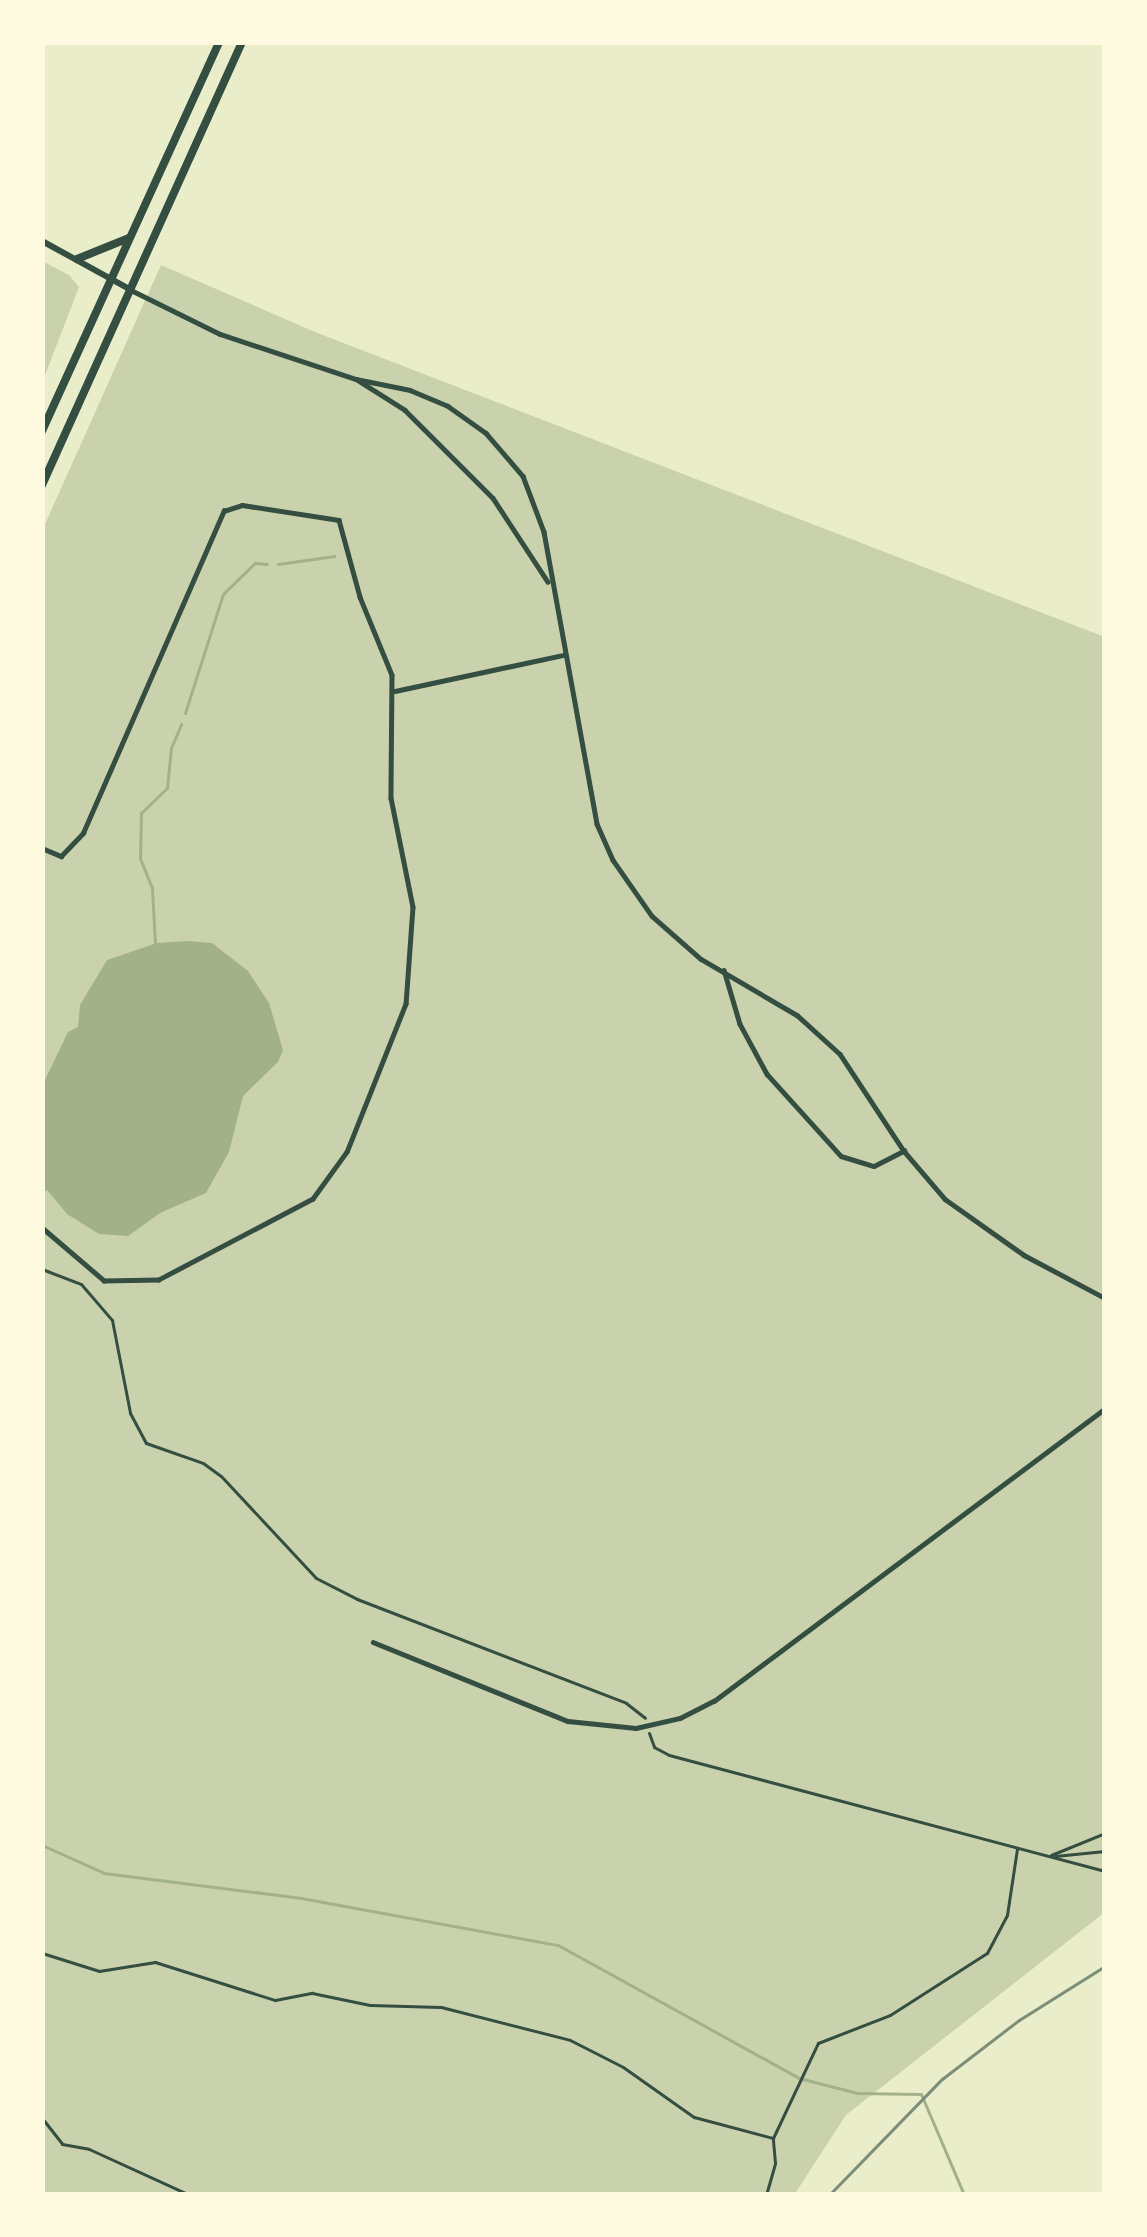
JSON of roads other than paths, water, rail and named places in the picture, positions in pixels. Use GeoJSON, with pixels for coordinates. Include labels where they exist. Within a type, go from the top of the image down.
{"type":"FeatureCollection","features":[{"type":"Feature","properties":{"kind":"main road"},"geometry":{"type":"LineString","coordinates":[[42,431],[218,42]]}},
{"type":"Feature","properties":{"kind":"main road"},"geometry":{"type":"LineString","coordinates":[[42,485],[242,42]]}},
{"type":"Feature","properties":{"kind":"main road"},"geometry":{"type":"LineString","coordinates":[[77,259],[130,237]]}},
{"type":"Feature","properties":{"kind":"street"},"geometry":{"type":"LineString","coordinates":[[42,241],[220,334],[357,380],[431,397],[467,418],[500,447],[532,495],[544,532],[589,795],[613,860],[674,938],[797,1016],[841,1054],[904,1151],[945,1199],[975,1224],[1105,1298]]}},
{"type":"Feature","properties":{"kind":"street"},"geometry":{"type":"LineString","coordinates":[[357,380],[405,410],[464,465],[520,533],[551,587]]}},
{"type":"Feature","properties":{"kind":"street"},"geometry":{"type":"LineString","coordinates":[[42,848],[61,856],[82,833],[218,521],[231,506],[339,520],[394,691],[388,727],[392,799],[413,907],[406,1004],[334,1174],[291,1214],[159,1280],[104,1281],[42,1228]]}},
{"type":"Feature","properties":{"kind":"street"},"geometry":{"type":"LineString","coordinates":[[394,691],[563,655]]}},
{"type":"Feature","properties":{"kind":"street"},"geometry":{"type":"LineString","coordinates":[[724,970],[740,1024],[767,1074],[841,1156],[874,1166],[904,1151]]}},
{"type":"Feature","properties":{"kind":"street"},"geometry":{"type":"LineString","coordinates":[[373,1642],[568,1721],[614,1729],[648,1726],[714,1702],[1105,1408]]}},
{"type":"Feature","properties":{"kind":"waterway"},"geometry":{"type":"LineString","coordinates":[[278,564],[334,556]]}},
{"type":"Feature","properties":{"kind":"waterway"},"geometry":{"type":"LineString","coordinates":[[185,713],[223,594],[255,563],[267,564]]}},
{"type":"Feature","properties":{"kind":"waterway"},"geometry":{"type":"LineString","coordinates":[[155,944],[152,888],[140,858],[141,813],[167,788],[171,748],[181,724]]}},
{"type":"Feature","properties":{"kind":"waterway"},"geometry":{"type":"LineString","coordinates":[[42,1845],[104,1873],[301,1898],[558,1945],[799,2078],[857,2093],[921,2094],[964,2195]]}},
{"type":"Feature","properties":{"kind":"railway"},"geometry":{"type":"LineString","coordinates":[[829,2195],[942,2079],[1019,2020],[1105,1966]]}}]}
